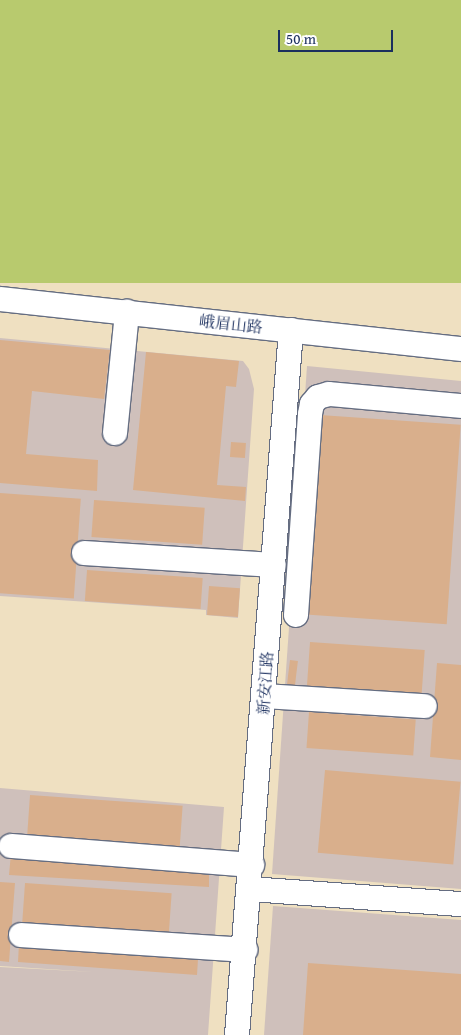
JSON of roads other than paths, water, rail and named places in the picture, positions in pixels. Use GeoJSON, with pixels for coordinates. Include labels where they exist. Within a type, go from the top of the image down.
{"type":"FeatureCollection","features":[{"type":"Feature","properties":{"kind":"street","name":"峨眉山路"},"geometry":{"type":"LineString","coordinates":[[0,299],[461,349]]}},
{"type":"Feature","properties":{"kind":"street"},"geometry":{"type":"LineString","coordinates":[[116,433],[127,312]]}},
{"type":"Feature","properties":{"kind":"street","name":"新安江路"},"geometry":{"type":"LineString","coordinates":[[237,1035],[252,865],[291,330]]}},
{"type":"Feature","properties":{"kind":"street"},"geometry":{"type":"LineString","coordinates":[[296,615],[312,404],[318,397],[329,394],[461,406]]}},
{"type":"Feature","properties":{"kind":"street"},"geometry":{"type":"LineString","coordinates":[[84,553],[274,565]]}},
{"type":"Feature","properties":{"kind":"street"},"geometry":{"type":"LineString","coordinates":[[264,696],[424,706]]}},
{"type":"Feature","properties":{"kind":"street"},"geometry":{"type":"LineString","coordinates":[[11,846],[252,865]]}},
{"type":"Feature","properties":{"kind":"street"},"geometry":{"type":"LineString","coordinates":[[250,889],[461,904]]}},
{"type":"Feature","properties":{"kind":"street"},"geometry":{"type":"LineString","coordinates":[[21,935],[245,950]]}}]}
